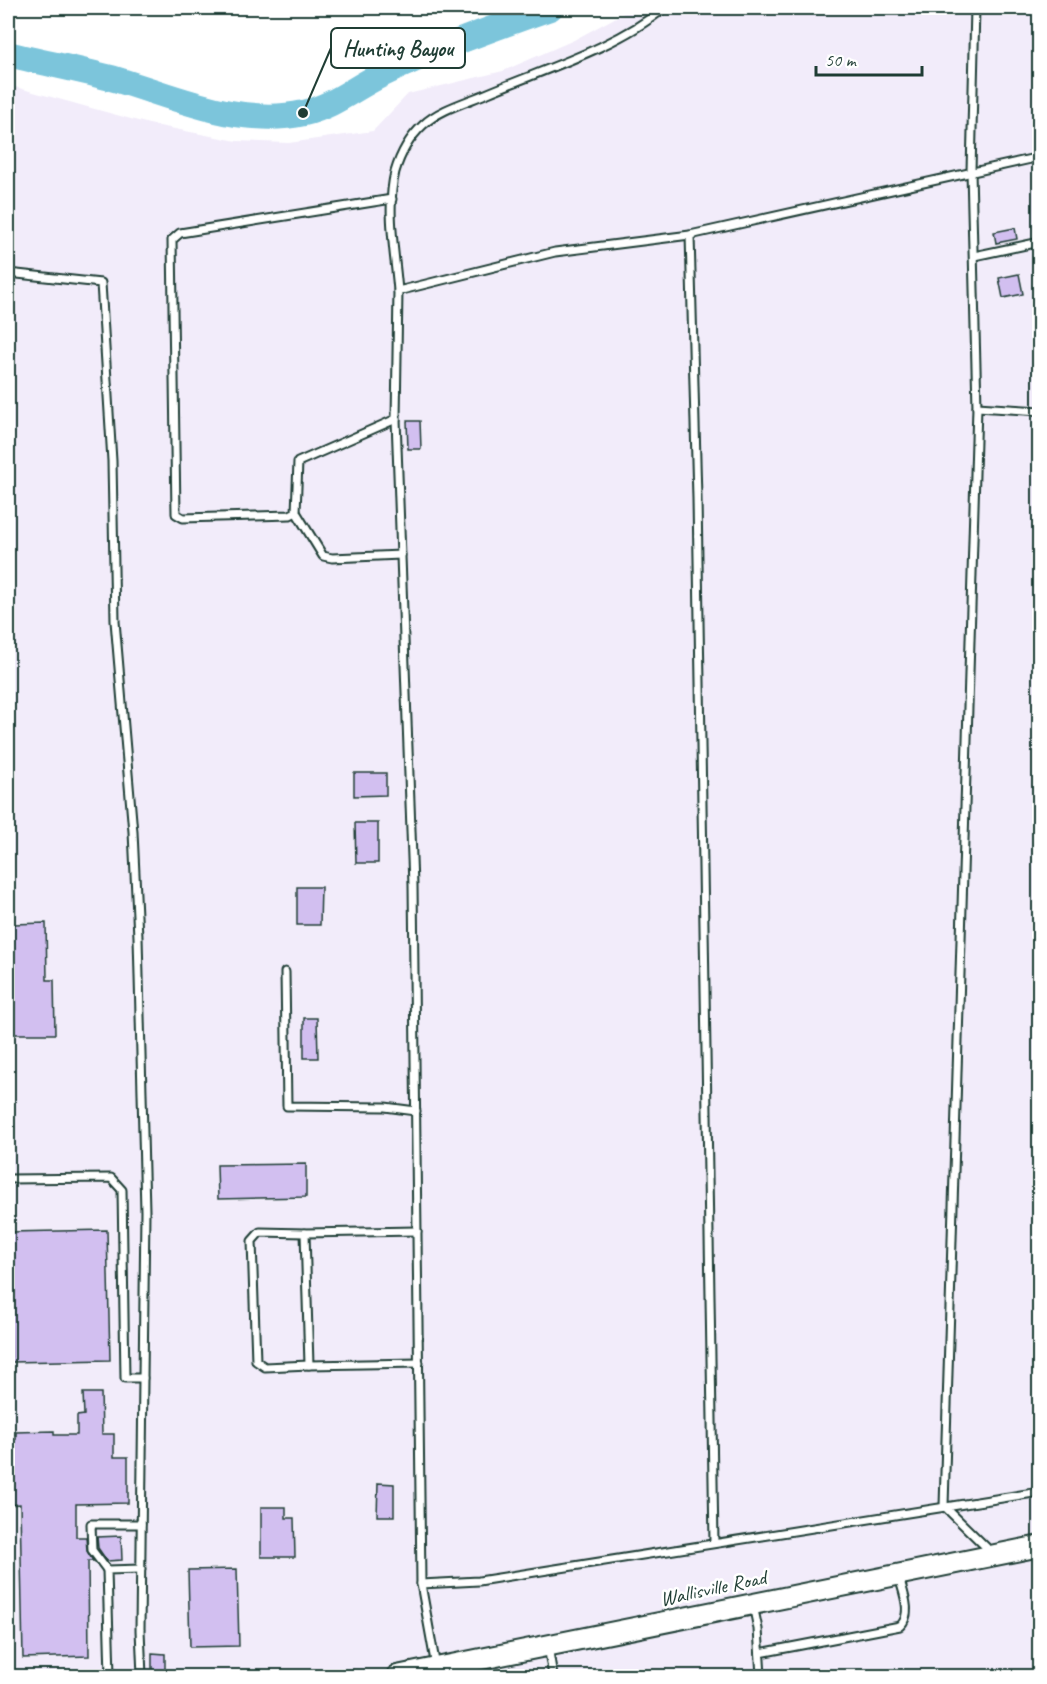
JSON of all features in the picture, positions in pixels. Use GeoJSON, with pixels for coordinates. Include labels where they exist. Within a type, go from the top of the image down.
{"type":"FeatureCollection","features":[{"type":"Feature","properties":{"kind":"main road","name":"Wallisville Road"},"geometry":{"type":"LineString","coordinates":[[397,1677],[1040,1546]]}},
{"type":"Feature","properties":{"kind":"lane"},"geometry":{"type":"LineString","coordinates":[[436,1669],[422,1584],[413,885],[396,419],[398,291],[392,199],[395,171],[408,143],[424,124],[450,109],[608,42],[637,27],[664,8]]}},
{"type":"Feature","properties":{"kind":"lane"},"geometry":{"type":"LineString","coordinates":[[975,8],[971,171],[977,407],[944,1506],[995,1556]]}},
{"type":"Feature","properties":{"kind":"lane"},"geometry":{"type":"LineString","coordinates":[[398,291],[555,252],[690,235],[1040,157]]}},
{"type":"Feature","properties":{"kind":"lane"},"geometry":{"type":"LineString","coordinates":[[296,512],[286,515],[183,518],[176,514],[172,240],[180,233],[392,199]]}},
{"type":"Feature","properties":{"kind":"lane"},"geometry":{"type":"LineString","coordinates":[[690,235],[698,498],[714,1542]]}},
{"type":"Feature","properties":{"kind":"lane"},"geometry":{"type":"LineString","coordinates":[[974,256],[1040,242]]}},
{"type":"Feature","properties":{"kind":"lane"},"geometry":{"type":"LineString","coordinates":[[8,273],[101,283],[112,461],[115,621],[133,831],[138,937],[145,1211],[141,1524],[142,1677]]}},
{"type":"Feature","properties":{"kind":"lane"},"geometry":{"type":"LineString","coordinates":[[977,407],[1040,411]]}},
{"type":"Feature","properties":{"kind":"lane"},"geometry":{"type":"LineString","coordinates":[[396,419],[298,462],[296,512],[323,556],[332,558],[401,555]]}},
{"type":"Feature","properties":{"kind":"lane"},"geometry":{"type":"LineString","coordinates":[[285,972],[287,1106],[385,1107],[416,1111]]}},
{"type":"Feature","properties":{"kind":"lane"},"geometry":{"type":"LineString","coordinates":[[8,1179],[111,1178],[122,1190],[125,1378],[143,1378]]}},
{"type":"Feature","properties":{"kind":"lane"},"geometry":{"type":"LineString","coordinates":[[417,1231],[260,1232],[252,1241],[256,1361],[265,1367],[419,1363]]}},
{"type":"Feature","properties":{"kind":"lane"},"geometry":{"type":"LineString","coordinates":[[305,1233],[309,1365]]}},
{"type":"Feature","properties":{"kind":"lane"},"geometry":{"type":"LineString","coordinates":[[422,1584],[479,1581],[1040,1492]]}},
{"type":"Feature","properties":{"kind":"lane"},"geometry":{"type":"LineString","coordinates":[[110,1677],[107,1570],[92,1550],[91,1524],[141,1524]]}},
{"type":"Feature","properties":{"kind":"lane"},"geometry":{"type":"LineString","coordinates":[[107,1570],[141,1569]]}},
{"type":"Feature","properties":{"kind":"lane"},"geometry":{"type":"LineString","coordinates":[[760,1653],[900,1626],[906,1620],[907,1613],[898,1575]]}},
{"type":"Feature","properties":{"kind":"lane"},"geometry":{"type":"LineString","coordinates":[[753,1605],[761,1677]]}},
{"type":"Feature","properties":{"kind":"lane"},"geometry":{"type":"LineString","coordinates":[[548,1646],[553,1677]]}},
{"type":"Feature","properties":{"kind":"shaded area"},"geometry":{"type":"Polygon","coordinates":[[[633,8],[1039,8],[1039,1676],[8,1676],[8,85],[149,124],[237,141],[289,143],[373,131],[408,94],[503,71],[574,40],[633,8]]]}},
{"type":"Feature","properties":{"kind":"building"},"geometry":{"type":"Polygon","coordinates":[[[1015,228],[1017,239],[996,243],[994,232],[1015,228]]]}},
{"type":"Feature","properties":{"kind":"building"},"geometry":{"type":"Polygon","coordinates":[[[1019,274],[1023,294],[1003,298],[999,278],[1019,274]]]}},
{"type":"Feature","properties":{"kind":"building"},"geometry":{"type":"Polygon","coordinates":[[[407,421],[420,421],[421,449],[408,449],[407,421]]]}},
{"type":"Feature","properties":{"kind":"building"},"geometry":{"type":"Polygon","coordinates":[[[354,773],[386,773],[386,795],[354,796],[354,773]]]}},
{"type":"Feature","properties":{"kind":"building"},"geometry":{"type":"Polygon","coordinates":[[[355,823],[378,823],[378,863],[356,863],[355,823]]]}},
{"type":"Feature","properties":{"kind":"building"},"geometry":{"type":"Polygon","coordinates":[[[297,887],[321,887],[320,925],[297,925],[297,887]]]}},
{"type":"Feature","properties":{"kind":"building"},"geometry":{"type":"Polygon","coordinates":[[[46,923],[47,980],[54,980],[55,1034],[8,1034],[8,929],[13,929],[13,924],[46,923]]]}},
{"type":"Feature","properties":{"kind":"building"},"geometry":{"type":"Polygon","coordinates":[[[304,1018],[317,1018],[318,1058],[304,1058],[304,1018]]]}},
{"type":"Feature","properties":{"kind":"building"},"geometry":{"type":"Polygon","coordinates":[[[306,1164],[306,1197],[218,1199],[217,1165],[306,1164]]]}},
{"type":"Feature","properties":{"kind":"building"},"geometry":{"type":"Polygon","coordinates":[[[107,1230],[110,1360],[11,1362],[9,1232],[107,1230]]]}},
{"type":"Feature","properties":{"kind":"building"},"geometry":{"type":"Polygon","coordinates":[[[83,1393],[101,1393],[102,1434],[114,1434],[114,1457],[128,1457],[128,1503],[76,1504],[76,1537],[86,1537],[87,1551],[93,1561],[88,1561],[89,1656],[23,1658],[20,1504],[8,1505],[8,1439],[16,1439],[16,1432],[54,1431],[54,1435],[77,1435],[77,1416],[84,1415],[83,1393]]]}},
{"type":"Feature","properties":{"kind":"building"},"geometry":{"type":"Polygon","coordinates":[[[378,1483],[394,1484],[394,1516],[377,1516],[378,1483]]]}},
{"type":"Feature","properties":{"kind":"building"},"geometry":{"type":"Polygon","coordinates":[[[261,1507],[286,1507],[286,1518],[294,1518],[295,1557],[261,1557],[261,1507]]]}},
{"type":"Feature","properties":{"kind":"building"},"geometry":{"type":"Polygon","coordinates":[[[121,1536],[122,1560],[107,1561],[98,1548],[97,1537],[121,1536]]]}},
{"type":"Feature","properties":{"kind":"building"},"geometry":{"type":"Polygon","coordinates":[[[237,1569],[239,1646],[190,1647],[188,1570],[237,1569]]]}},
{"type":"Feature","properties":{"kind":"building"},"geometry":{"type":"Polygon","coordinates":[[[152,1653],[165,1654],[165,1673],[152,1673],[152,1653]]]}},
{"type":"Feature","properties":{"kind":"waterway"},"geometry":{"type":"LineString","coordinates":[[8,54],[118,80],[210,109],[256,116],[280,116],[315,110],[422,56],[550,8]]}},
{"type":"Feature","properties":{"kind":"place","name":"Hunting Bayou"},"geometry":{"type":"Point","coordinates":[303,113]}}]}
